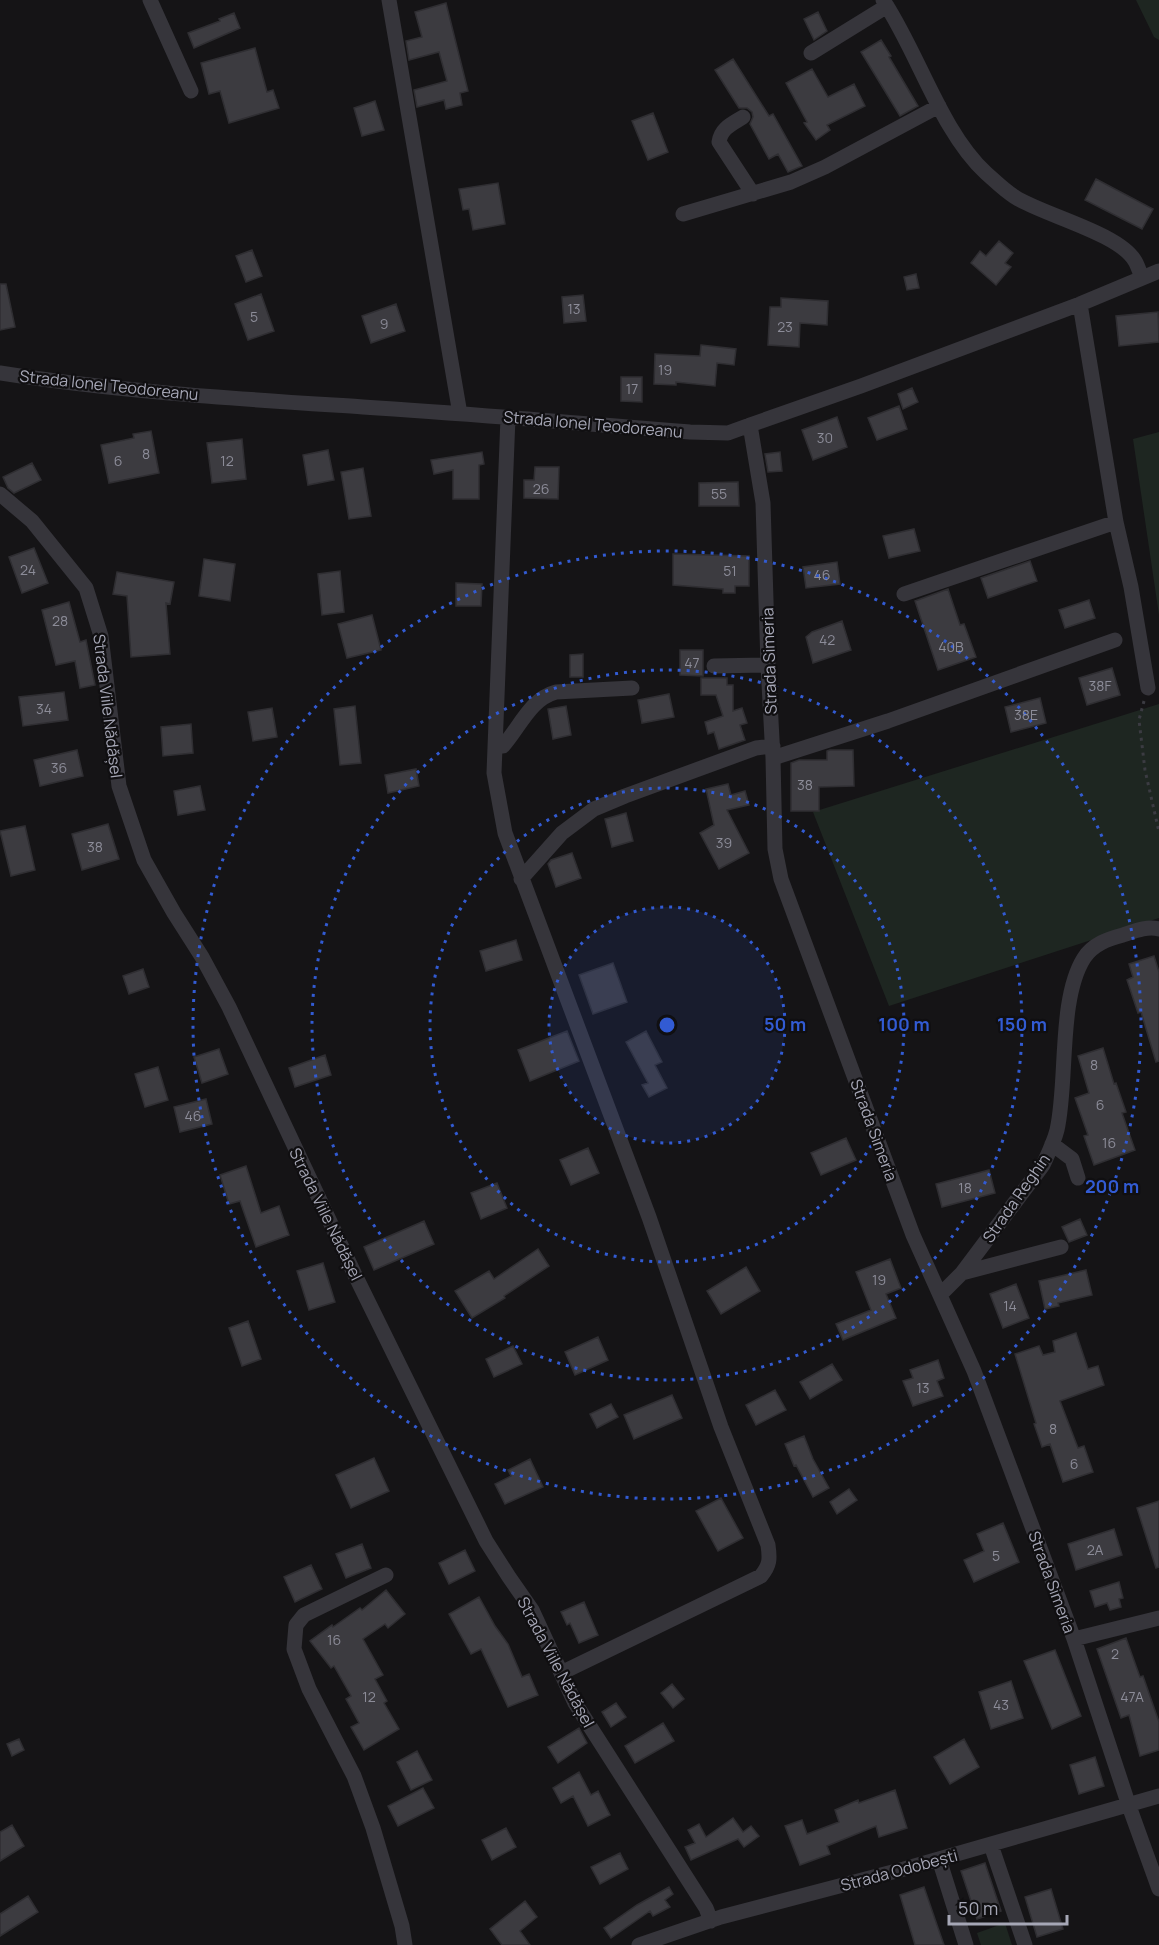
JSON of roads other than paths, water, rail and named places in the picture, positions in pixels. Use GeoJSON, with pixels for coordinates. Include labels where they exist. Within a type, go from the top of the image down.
{"type":"FeatureCollection","features":[{"type":"Feature","properties":{"kind":"street"},"geometry":{"type":"LineString","coordinates":[[150,0],[191,91]]}},
{"type":"Feature","properties":{"kind":"street"},"geometry":{"type":"LineString","coordinates":[[389,0],[460,414]]}},
{"type":"Feature","properties":{"kind":"street"},"geometry":{"type":"LineString","coordinates":[[811,53],[885,3],[960,142],[984,172],[1015,197],[1102,236],[1122,248],[1135,260],[1142,278]]}},
{"type":"Feature","properties":{"kind":"street"},"geometry":{"type":"LineString","coordinates":[[683,214],[791,182],[825,167],[939,106]]}},
{"type":"Feature","properties":{"kind":"street"},"geometry":{"type":"LineString","coordinates":[[743,117],[723,129],[719,142],[753,194]]}},
{"type":"Feature","properties":{"kind":"street","name":"Strada Ionel Teodoreanu"},"geometry":{"type":"LineString","coordinates":[[0,373],[43,380],[250,400],[728,433],[1080,304],[1159,271]]}},
{"type":"Feature","properties":{"kind":"street"},"geometry":{"type":"LineString","coordinates":[[1080,304],[1116,522],[1131,588],[1148,688]]}},
{"type":"Feature","properties":{"kind":"street"},"geometry":{"type":"LineString","coordinates":[[508,417],[494,773],[505,833],[649,1218],[721,1427],[768,1545],[770,1559],[767,1569],[761,1576],[561,1673]]}},
{"type":"Feature","properties":{"kind":"street","name":"Strada Simeria"},"geometry":{"type":"LineString","coordinates":[[750,426],[763,503],[775,849],[781,879],[914,1235],[974,1371],[1074,1639],[1129,1806],[1159,1888]]}},
{"type":"Feature","properties":{"kind":"street","name":"Strada Viile Nădășel"},"geometry":{"type":"LineString","coordinates":[[0,494],[32,521],[86,588],[101,636],[119,786],[144,860],[229,1007],[305,1170],[486,1541],[532,1610],[575,1703],[706,1908],[711,1921]]}},
{"type":"Feature","properties":{"kind":"street"},"geometry":{"type":"LineString","coordinates":[[904,594],[1116,522]]}},
{"type":"Feature","properties":{"kind":"street"},"geometry":{"type":"LineString","coordinates":[[521,879],[562,833],[594,809],[625,795],[756,748],[773,752],[888,722],[1115,640]]}},
{"type":"Feature","properties":{"kind":"street"},"geometry":{"type":"LineString","coordinates":[[714,666],[768,665]]}},
{"type":"Feature","properties":{"kind":"street"},"geometry":{"type":"LineString","coordinates":[[496,746],[503,746],[531,708],[546,694],[632,688]]}},
{"type":"Feature","properties":{"kind":"street","name":"Strada Reghin"},"geometry":{"type":"LineString","coordinates":[[941,1294],[962,1273],[1043,1165],[1052,1144],[1057,1132],[1060,1113],[1073,986],[1085,957],[1095,946],[1106,940],[1145,928],[1159,928]]}},
{"type":"Feature","properties":{"kind":"street"},"geometry":{"type":"LineString","coordinates":[[1052,1144],[1072,1159],[1078,1178]]}},
{"type":"Feature","properties":{"kind":"street"},"geometry":{"type":"LineString","coordinates":[[962,1273],[1061,1246]]}},
{"type":"Feature","properties":{"kind":"street"},"geometry":{"type":"LineString","coordinates":[[386,1575],[304,1616],[296,1625],[294,1649],[309,1689],[354,1776],[373,1828],[402,1926],[405,1945]]}},
{"type":"Feature","properties":{"kind":"street"},"geometry":{"type":"LineString","coordinates":[[1074,1639],[1159,1618]]}},
{"type":"Feature","properties":{"kind":"street","name":"Strada Odobești"},"geometry":{"type":"LineString","coordinates":[[639,1945],[711,1921],[991,1845],[1159,1796]]}},
{"type":"Feature","properties":{"kind":"street"},"geometry":{"type":"LineString","coordinates":[[991,1845],[1025,1945]]}},
{"type":"Feature","properties":{"kind":"street"},"geometry":{"type":"LineString","coordinates":[[939,1859],[966,1945]]}}]}
